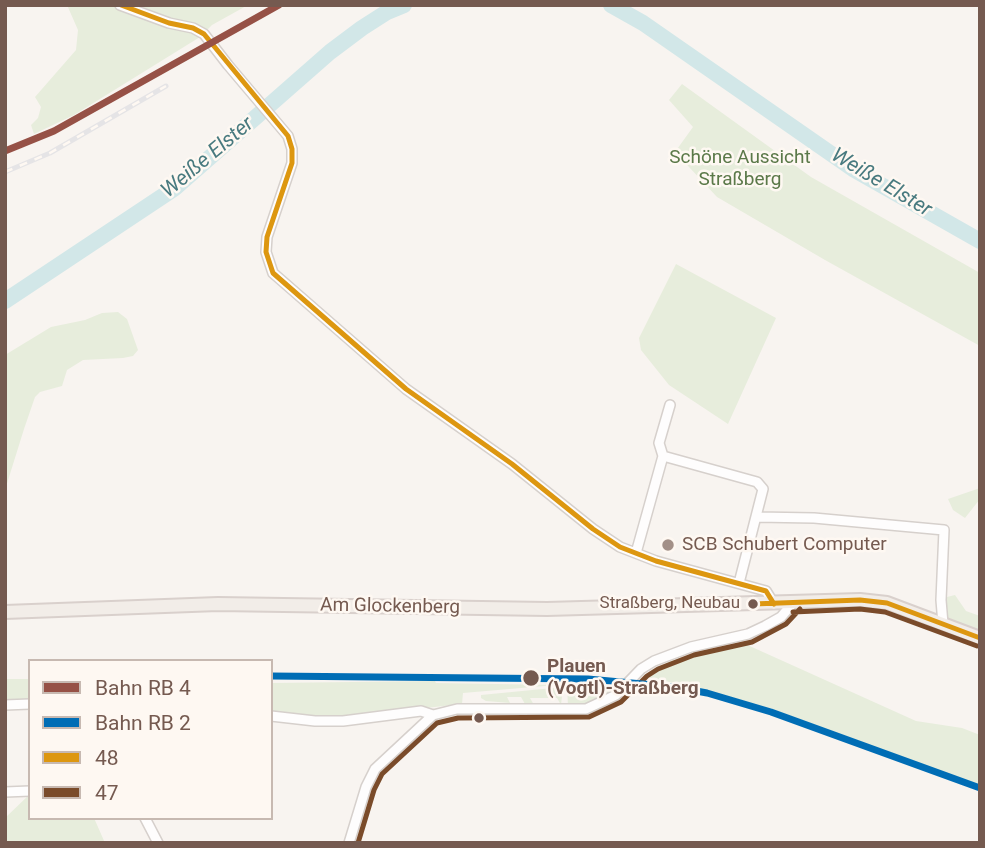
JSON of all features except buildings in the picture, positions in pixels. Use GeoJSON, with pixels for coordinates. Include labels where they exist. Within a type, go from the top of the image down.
{"type":"FeatureCollection","features":[{"type":"Feature","properties":{"kind":"main road","name":"Am Glockenberg"},"geometry":{"type":"LineString","coordinates":[[5,612],[218,604],[547,609],[860,600],[887,603],[980,638]]}},
{"type":"Feature","properties":{"kind":"street"},"geometry":{"type":"LineString","coordinates":[[120,5],[205,34],[288,136],[292,163],[267,237],[267,252],[273,273],[406,388],[512,464],[593,529],[620,547],[766,591],[774,604]]}},
{"type":"Feature","properties":{"kind":"street"},"geometry":{"type":"LineString","coordinates":[[636,553],[663,456],[659,443],[670,405]]}},
{"type":"Feature","properties":{"kind":"street"},"geometry":{"type":"LineString","coordinates":[[663,456],[757,482],[763,489],[739,583]]}},
{"type":"Feature","properties":{"kind":"street"},"geometry":{"type":"LineString","coordinates":[[757,517],[814,517],[944,530],[941,600],[943,624]]}},
{"type":"Feature","properties":{"kind":"street"},"geometry":{"type":"LineString","coordinates":[[349,843],[366,787],[375,769],[433,715],[457,709],[586,709],[616,695],[641,669],[654,661],[691,647],[748,634],[781,617],[793,603]]}},
{"type":"Feature","properties":{"kind":"street"},"geometry":{"type":"LineString","coordinates":[[5,705],[28,704]]}},
{"type":"Feature","properties":{"kind":"street"},"geometry":{"type":"LineString","coordinates":[[273,716],[342,721],[421,711],[433,715]]}},
{"type":"Feature","properties":{"kind":"street"},"geometry":{"type":"LineString","coordinates":[[5,792],[28,791]]}},
{"type":"Feature","properties":{"kind":"street"},"geometry":{"type":"LineString","coordinates":[[146,820],[158,843]]}},
{"type":"Feature","properties":{"kind":"green space"},"geometry":{"type":"Polygon","coordinates":[[[67,5],[248,5],[212,25],[200,37],[74,115],[34,134],[31,125],[38,118],[41,107],[35,97],[76,50],[78,30],[67,5]]]}},
{"type":"Feature","properties":{"kind":"green space","name":"Schöne Aussicht Straßberg"},"geometry":{"type":"Polygon","coordinates":[[[682,84],[811,177],[980,273],[980,346],[717,197],[675,152],[693,127],[669,100],[682,84]]]}},
{"type":"Feature","properties":{"kind":"green space"},"geometry":{"type":"Polygon","coordinates":[[[676,264],[776,318],[728,424],[669,385],[641,350],[639,338],[676,264]]]}},
{"type":"Feature","properties":{"kind":"green space"},"geometry":{"type":"Polygon","coordinates":[[[118,312],[127,319],[138,350],[133,356],[123,358],[83,360],[67,370],[62,386],[40,392],[35,397],[5,490],[5,355],[51,327],[85,320],[102,313],[118,312]]]}},
{"type":"Feature","properties":{"kind":"green space"},"geometry":{"type":"Polygon","coordinates":[[[980,488],[980,499],[965,518],[953,510],[948,499],[980,488]]]}},
{"type":"Feature","properties":{"kind":"green space"},"geometry":{"type":"Polygon","coordinates":[[[955,595],[966,611],[980,616],[980,634],[947,622],[947,597],[955,595]]]}},
{"type":"Feature","properties":{"kind":"green space"},"geometry":{"type":"Polygon","coordinates":[[[743,643],[916,721],[962,728],[980,735],[980,785],[772,709],[643,676],[670,661],[743,643]]]}},
{"type":"Feature","properties":{"kind":"green space"},"geometry":{"type":"Polygon","coordinates":[[[5,679],[28,679],[28,701],[5,701],[5,679]]]}},
{"type":"Feature","properties":{"kind":"green space"},"geometry":{"type":"Polygon","coordinates":[[[435,681],[556,685],[463,693],[462,704],[327,718],[273,713],[273,683],[435,681]]]}},
{"type":"Feature","properties":{"kind":"green space"},"geometry":{"type":"Polygon","coordinates":[[[567,685],[615,689],[593,702],[568,706],[567,685]]]}},
{"type":"Feature","properties":{"kind":"green space"},"geometry":{"type":"Polygon","coordinates":[[[563,687],[561,705],[557,698],[530,698],[534,705],[525,704],[521,697],[507,697],[510,703],[486,701],[481,698],[481,695],[563,687]]]}},
{"type":"Feature","properties":{"kind":"green space"},"geometry":{"type":"Polygon","coordinates":[[[28,796],[28,820],[95,820],[105,843],[5,843],[5,818],[28,796]]]}},
{"type":"Feature","properties":{"kind":"waterway","name":"Weiße Elster"},"geometry":{"type":"LineString","coordinates":[[5,301],[175,188],[330,52],[387,12],[404,5]]}},
{"type":"Feature","properties":{"kind":"waterway","name":"Weiße Elster"},"geometry":{"type":"LineString","coordinates":[[611,5],[643,23],[853,169],[980,241]]}},
{"type":"Feature","properties":{"kind":"railway"},"geometry":{"type":"LineString","coordinates":[[5,172],[50,153],[166,86]]}},
{"type":"Feature","properties":{"kind":"transit line","name":"48"},"geometry":{"type":"LineString","coordinates":[[121,5],[204,34],[288,136],[292,163],[267,237],[266,252],[273,273],[406,389],[512,464],[593,529],[620,547],[656,561],[766,591],[774,604]]}},
{"type":"Feature","properties":{"kind":"transit line"},"geometry":{"type":"LineString","coordinates":[[5,151],[54,131],[279,5]]}},
{"type":"Feature","properties":{"kind":"transit line","name":"48"},"geometry":{"type":"LineString","coordinates":[[753,604],[860,600],[887,603],[980,638]]}},
{"type":"Feature","properties":{"kind":"transit line","name":"47"},"geometry":{"type":"LineString","coordinates":[[358,843],[374,790],[382,774],[437,723],[458,718],[589,717],[621,702],[658,669],[694,655],[752,642],[786,624],[800,609]]}},
{"type":"Feature","properties":{"kind":"transit line","name":"47"},"geometry":{"type":"LineString","coordinates":[[793,612],[860,609],[885,612],[977,646]]}},
{"type":"Feature","properties":{"kind":"transit line"},"geometry":{"type":"LineString","coordinates":[[273,676],[588,679],[675,687],[707,693],[771,712],[980,788]]}},
{"type":"Feature","properties":{"kind":"place","name":"SCB Schubert Computer"},"geometry":{"type":"Point","coordinates":[668,545]}},
{"type":"Feature","properties":{"kind":"place","name":"Straßberg, Neubau"},"geometry":{"type":"Point","coordinates":[753,604]}},
{"type":"Feature","properties":{"kind":"place","name":"Plauen (Vogtl)-Straßberg"},"geometry":{"type":"Point","coordinates":[531,678]}}]}
